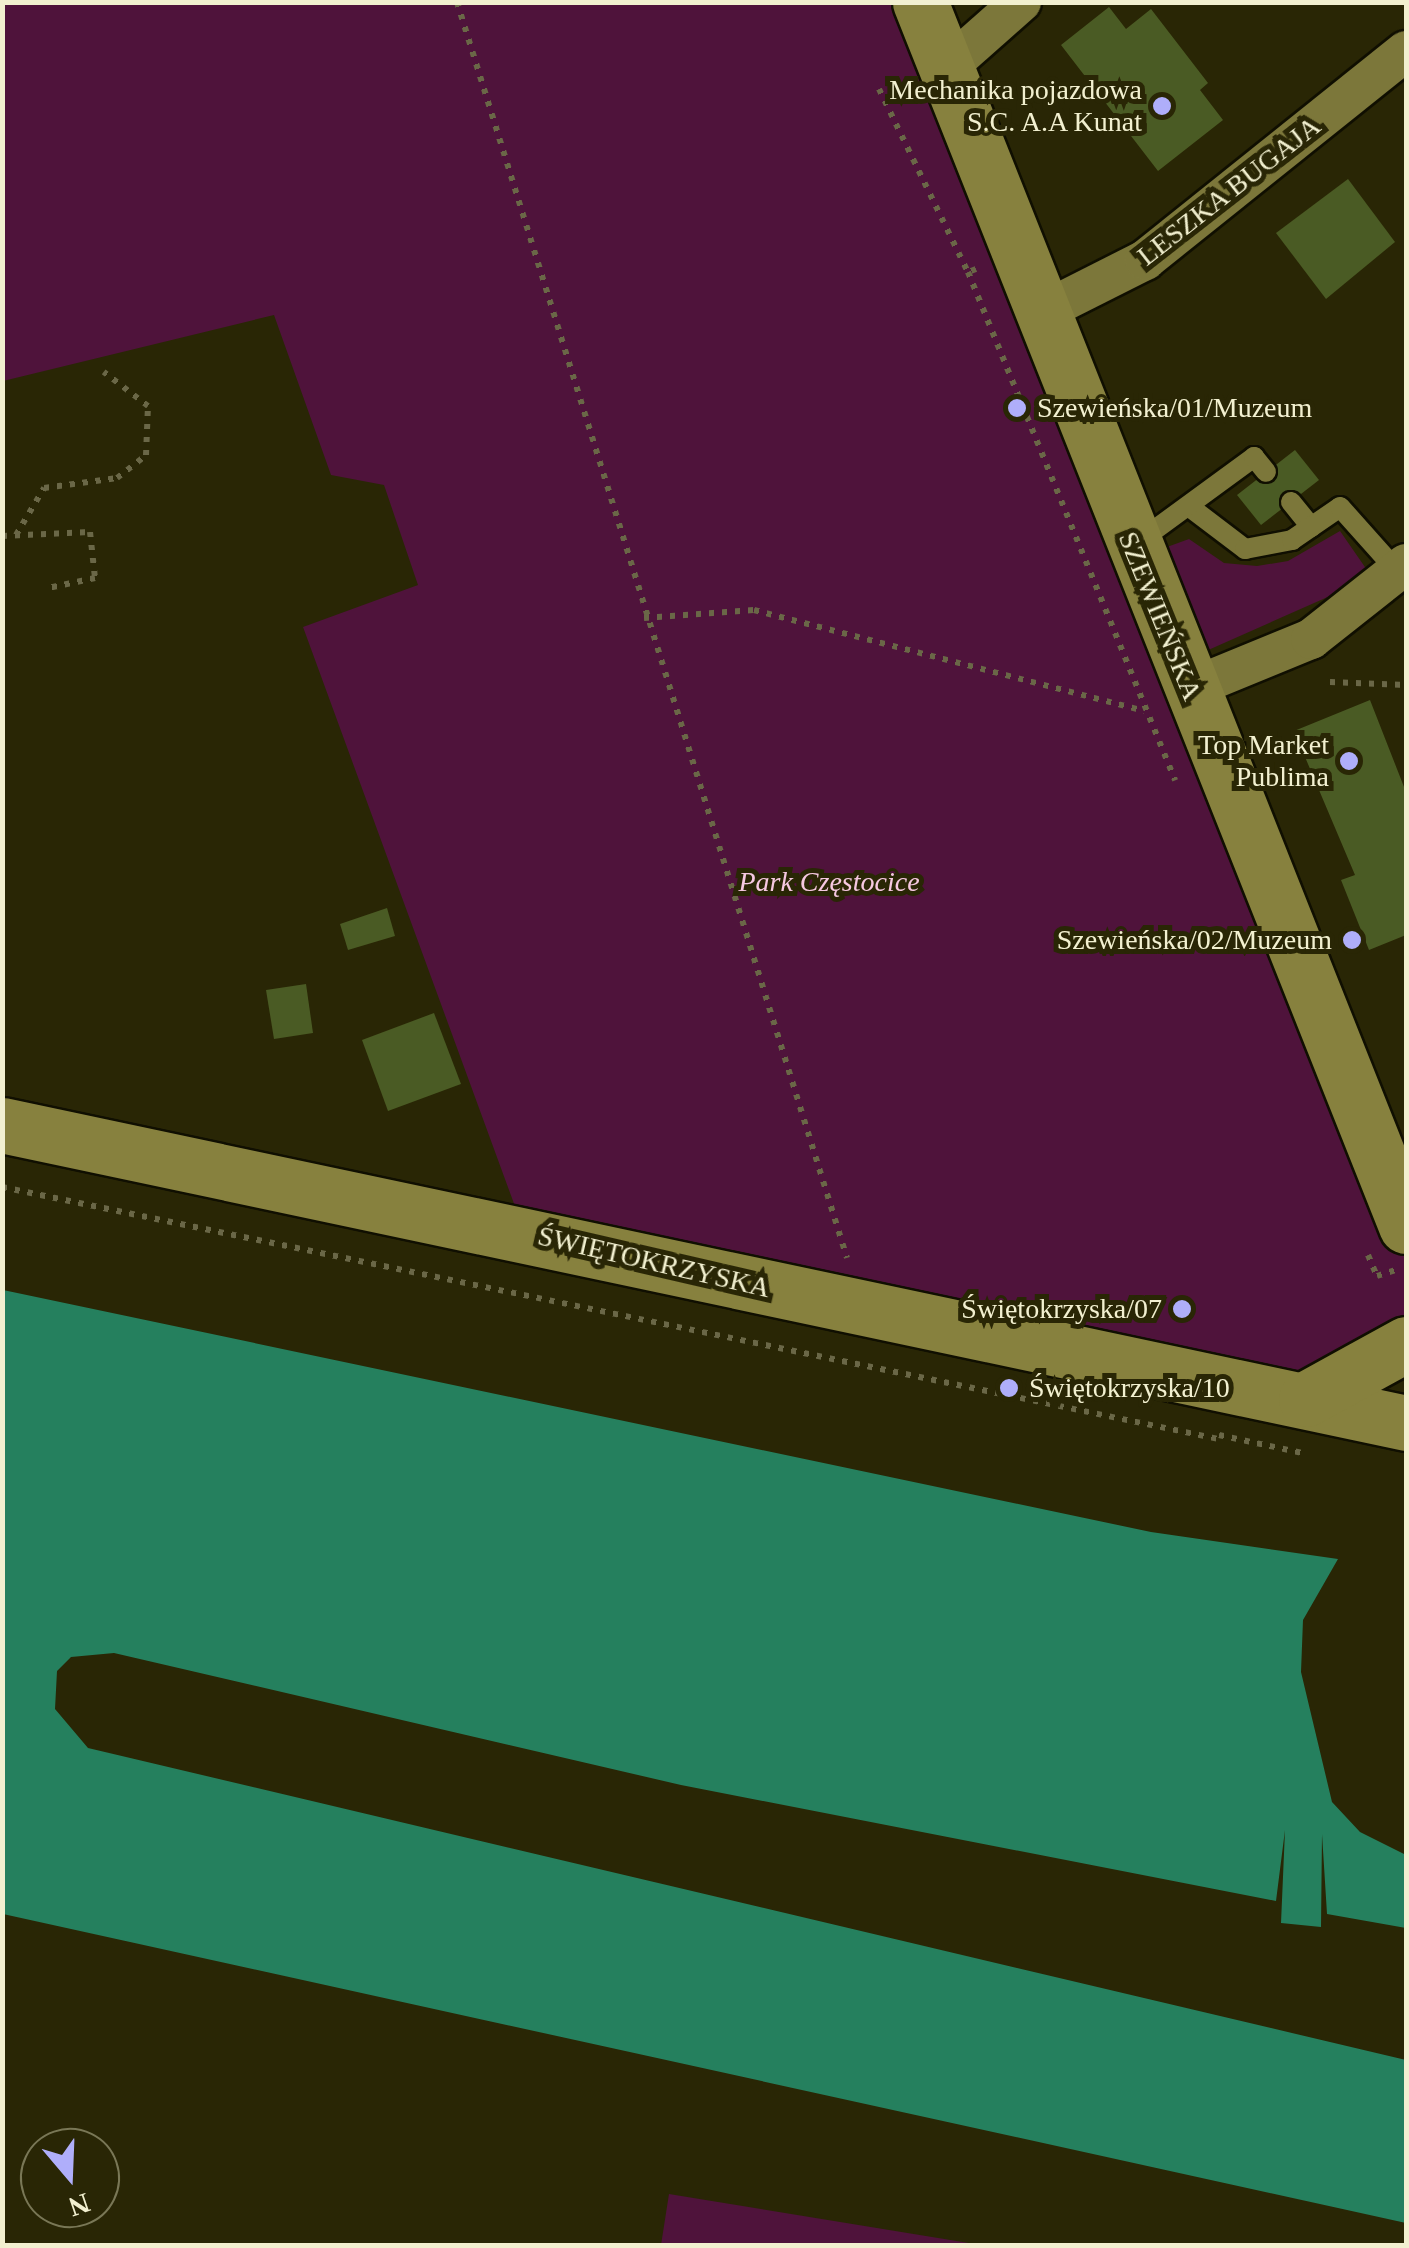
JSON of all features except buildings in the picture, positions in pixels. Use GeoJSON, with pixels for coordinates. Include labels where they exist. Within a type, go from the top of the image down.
{"type":"FeatureCollection","features":[{"type":"Feature","properties":{"kind":"street","name":"SZEWIEŃSKA"},"geometry":{"type":"LineString","coordinates":[[920,2],[943,70],[1132,545],[1167,700],[1406,1226]]}},
{"type":"Feature","properties":{"kind":"street"},"geometry":{"type":"LineString","coordinates":[[943,70],[1021,2]]}},
{"type":"Feature","properties":{"kind":"street","name":"LESZKA BUGAJA"},"geometry":{"type":"LineString","coordinates":[[1040,314],[1146,260],[1406,52]]}},
{"type":"Feature","properties":{"kind":"street"},"geometry":{"type":"LineString","coordinates":[[1167,700],[1311,638],[1402,568]]}},
{"type":"Feature","properties":{"kind":"street","name":"ŚWIĘTOKRZYSKA"},"geometry":{"type":"LineString","coordinates":[[2,1124],[864,1311],[1306,1399],[1406,1423]]}},
{"type":"Feature","properties":{"kind":"street"},"geometry":{"type":"LineString","coordinates":[[1306,1399],[1406,1344]]}},
{"type":"Feature","properties":{"kind":"lane"},"geometry":{"type":"LineString","coordinates":[[1132,545],[1192,508],[1254,457],[1266,472]]}},
{"type":"Feature","properties":{"kind":"lane"},"geometry":{"type":"LineString","coordinates":[[1291,502],[1312,527]]}},
{"type":"Feature","properties":{"kind":"lane"},"geometry":{"type":"LineString","coordinates":[[1192,508],[1244,549],[1312,527],[1340,506],[1402,568]]}},
{"type":"Feature","properties":{"kind":"path"},"geometry":{"type":"LineString","coordinates":[[457,2],[644,618],[864,1311]]}},
{"type":"Feature","properties":{"kind":"path"},"geometry":{"type":"LineString","coordinates":[[879,88],[968,272]]}},
{"type":"Feature","properties":{"kind":"path"},"geometry":{"type":"LineString","coordinates":[[16,535],[44,488],[118,478],[146,456],[148,406],[104,372]]}},
{"type":"Feature","properties":{"kind":"path"},"geometry":{"type":"LineString","coordinates":[[2,536],[90,532],[95,578],[48,588]]}},
{"type":"Feature","properties":{"kind":"path"},"geometry":{"type":"LineString","coordinates":[[644,618],[754,610],[1167,700]]}},
{"type":"Feature","properties":{"kind":"path"},"geometry":{"type":"LineString","coordinates":[[1330,682],[1406,685]]}},
{"type":"Feature","properties":{"kind":"path"},"geometry":{"type":"LineString","coordinates":[[2,1187],[1219,1438]]}},
{"type":"Feature","properties":{"kind":"green space","name":"Park Częstocice"},"geometry":{"type":"Polygon","coordinates":[[[2,3],[920,3],[1406,1226],[1406,1344],[1306,1399],[524,1231],[303,627],[418,585],[384,485],[331,475],[274,315],[3,381],[2,3]]]}},
{"type":"Feature","properties":{"kind":"green space"},"geometry":{"type":"Polygon","coordinates":[[[1340,531],[1367,570],[1339,592],[1206,651],[1167,547],[1189,539],[1224,563],[1257,566],[1288,561],[1340,531]]]}},
{"type":"Feature","properties":{"kind":"green space"},"geometry":{"type":"Polygon","coordinates":[[[669,2194],[981,2245],[661,2245],[669,2194]]]}},
{"type":"Feature","properties":{"kind":"shaded area"},"geometry":{"type":"Polygon","coordinates":[[[3,1290],[1151,1532],[1338,1559],[1303,1620],[1301,1672],[1332,1802],[1360,1832],[1406,1855],[1406,1928],[1327,1914],[1322,1834],[1321,1927],[1281,1923],[1285,1830],[1276,1901],[681,1785],[114,1653],[71,1657],[57,1671],[55,1709],[88,1748],[1406,2060],[1406,2223],[3,1914],[3,1290]]]}},
{"type":"Feature","properties":{"kind":"place","name":"Mechanika pojazdowa S.C. A.A Kunat"},"geometry":{"type":"Point","coordinates":[1162,106]}},
{"type":"Feature","properties":{"kind":"place","name":"Szewieńska/01/Muzeum"},"geometry":{"type":"Point","coordinates":[1017,408]}},
{"type":"Feature","properties":{"kind":"place","name":"Top Market Publima"},"geometry":{"type":"Point","coordinates":[1349,761]}},
{"type":"Feature","properties":{"kind":"place","name":"Szewieńska/02/Muzeum"},"geometry":{"type":"Point","coordinates":[1352,940]}},
{"type":"Feature","properties":{"kind":"place","name":"Świętokrzyska/07"},"geometry":{"type":"Point","coordinates":[1182,1309]}},
{"type":"Feature","properties":{"kind":"place","name":"Świętokrzyska/10"},"geometry":{"type":"Point","coordinates":[1009,1388]}}]}
